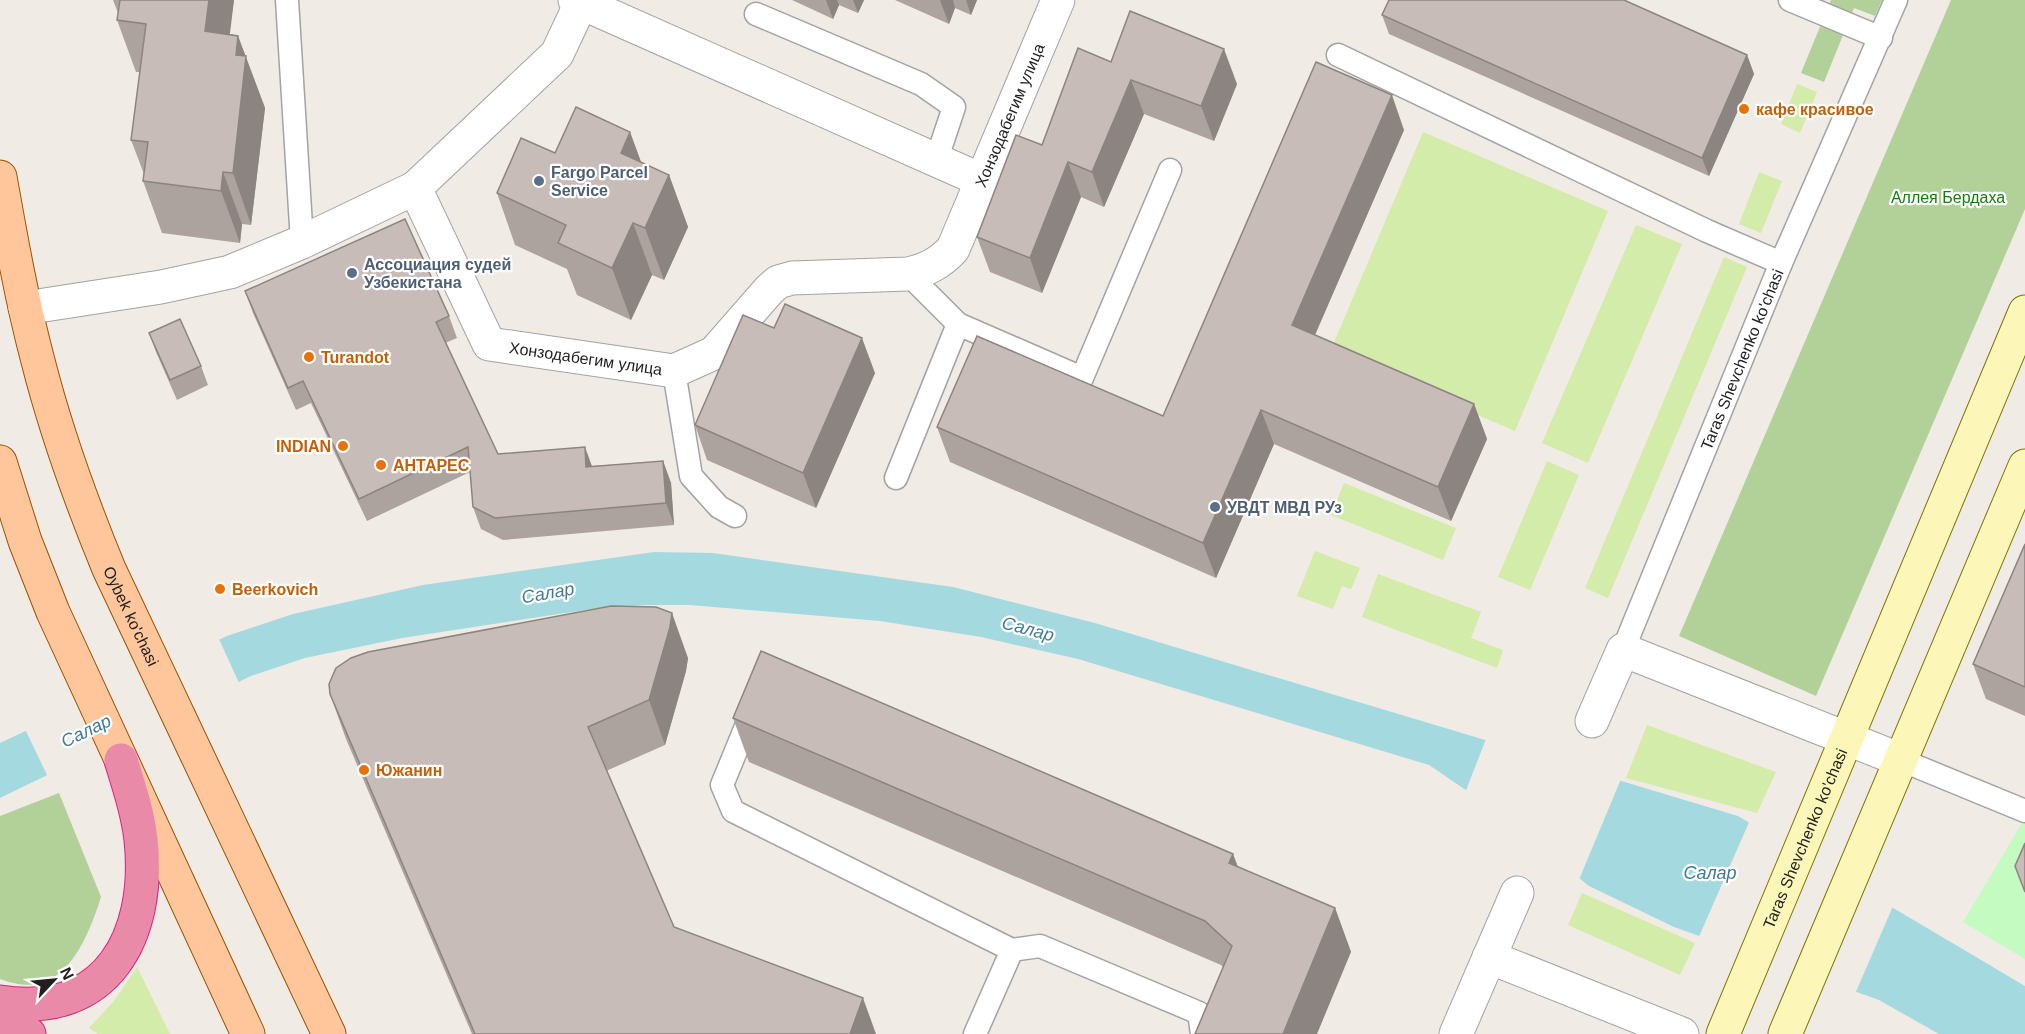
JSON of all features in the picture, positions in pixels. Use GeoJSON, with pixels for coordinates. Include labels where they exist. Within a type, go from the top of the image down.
{"type":"FeatureCollection","features":[{"type":"Feature","properties":{"kind":"highway"},"geometry":{"type":"LineString","coordinates":[[0,1002],[41,1004],[81,991],[93,984],[114,964],[130,939],[140,903],[141,838],[133,798],[121,760]]}},
{"type":"Feature","properties":{"kind":"highway"},"geometry":{"type":"LineString","coordinates":[[0,1020],[29,1034]]}},
{"type":"Feature","properties":{"kind":"main road","name":"Oybek ko'chasi"},"geometry":{"type":"LineString","coordinates":[[0,177],[37,361],[67,460],[109,569],[329,1034]]}},
{"type":"Feature","properties":{"kind":"main road"},"geometry":{"type":"LineString","coordinates":[[0,462],[28,550],[53,612],[248,1034]]}},
{"type":"Feature","properties":{"kind":"street","name":"Хонзодабегим улица"},"geometry":{"type":"LineString","coordinates":[[416,188],[489,344],[674,371],[714,353],[778,282],[792,278],[908,274],[935,265],[953,249],[1059,0]]}},
{"type":"Feature","properties":{"kind":"street"},"geometry":{"type":"LineString","coordinates":[[25,308],[160,287],[230,272],[302,242],[416,188],[557,54],[578,1],[981,180]]}},
{"type":"Feature","properties":{"kind":"street","name":"Taras Shevchenko ko'chasi"},"geometry":{"type":"LineString","coordinates":[[1723,1034],[2025,312]]}},
{"type":"Feature","properties":{"kind":"street"},"geometry":{"type":"LineString","coordinates":[[1788,1027],[2025,466]]}},
{"type":"Feature","properties":{"kind":"street"},"geometry":{"type":"LineString","coordinates":[[1623,650],[1900,760]]}},
{"type":"Feature","properties":{"kind":"street","name":"Taras Shevchenko ko'chasi"},"geometry":{"type":"LineString","coordinates":[[1592,721],[1623,650]]}},
{"type":"Feature","properties":{"kind":"street"},"geometry":{"type":"LineString","coordinates":[[1456,1034],[1517,893]]}},
{"type":"Feature","properties":{"kind":"street"},"geometry":{"type":"LineString","coordinates":[[1489,957],[1682,1034]]}},
{"type":"Feature","properties":{"kind":"lane"},"geometry":{"type":"LineString","coordinates":[[287,0],[302,242]]}},
{"type":"Feature","properties":{"kind":"lane"},"geometry":{"type":"LineString","coordinates":[[1790,0],[1881,38]]}},
{"type":"Feature","properties":{"kind":"lane","name":"Taras Shevchenko ko'chasi"},"geometry":{"type":"LineString","coordinates":[[1623,650],[1781,263],[1896,0]]}},
{"type":"Feature","properties":{"kind":"lane"},"geometry":{"type":"LineString","coordinates":[[756,14],[921,84],[954,107],[936,161]]}},
{"type":"Feature","properties":{"kind":"lane"},"geometry":{"type":"LineString","coordinates":[[1338,55],[1707,231],[1781,263]]}},
{"type":"Feature","properties":{"kind":"lane"},"geometry":{"type":"LineString","coordinates":[[908,274],[958,324],[1082,378],[1170,170]]}},
{"type":"Feature","properties":{"kind":"lane"},"geometry":{"type":"LineString","coordinates":[[896,478],[958,324]]}},
{"type":"Feature","properties":{"kind":"lane"},"geometry":{"type":"LineString","coordinates":[[674,371],[691,476],[720,507],[735,516]]}},
{"type":"Feature","properties":{"kind":"lane"},"geometry":{"type":"LineString","coordinates":[[760,693],[722,785],[733,811],[1012,950],[1040,946],[1199,1013],[1202,1034]]}},
{"type":"Feature","properties":{"kind":"lane"},"geometry":{"type":"LineString","coordinates":[[1900,760],[2025,811]]}},
{"type":"Feature","properties":{"kind":"lane"},"geometry":{"type":"LineString","coordinates":[[975,1034],[1012,950]]}},
{"type":"Feature","properties":{"kind":"green space"},"geometry":{"type":"Polygon","coordinates":[[[1831,0],[1882,0],[1875,16],[1854,8],[1824,82],[1801,73],[1831,0]]]}},
{"type":"Feature","properties":{"kind":"green space","name":"Аллея Бердаха"},"geometry":{"type":"Polygon","coordinates":[[[1951,0],[2025,0],[2025,209],[1816,696],[1679,636],[1951,0]]]}},
{"type":"Feature","properties":{"kind":"green space"},"geometry":{"type":"Polygon","coordinates":[[[1797,84],[1817,92],[1800,133],[1781,124],[1797,84]]]}},
{"type":"Feature","properties":{"kind":"green space"},"geometry":{"type":"Polygon","coordinates":[[[1423,132],[1608,211],[1515,431],[1330,352],[1423,132]]]}},
{"type":"Feature","properties":{"kind":"green space"},"geometry":{"type":"Polygon","coordinates":[[[1759,172],[1782,181],[1761,233],[1739,224],[1759,172]]]}},
{"type":"Feature","properties":{"kind":"green space"},"geometry":{"type":"Polygon","coordinates":[[[1636,225],[1682,244],[1588,463],[1542,443],[1636,225]]]}},
{"type":"Feature","properties":{"kind":"green space"},"geometry":{"type":"Polygon","coordinates":[[[1724,257],[1747,267],[1608,598],[1585,588],[1724,257]]]}},
{"type":"Feature","properties":{"kind":"green space"},"geometry":{"type":"Polygon","coordinates":[[[1547,461],[1579,475],[1530,590],[1498,577],[1547,461]]]}},
{"type":"Feature","properties":{"kind":"green space"},"geometry":{"type":"Polygon","coordinates":[[[1344,483],[1456,528],[1443,560],[1331,515],[1344,483]]]}},
{"type":"Feature","properties":{"kind":"green space"},"geometry":{"type":"Polygon","coordinates":[[[1315,551],[1360,568],[1351,589],[1342,586],[1333,609],[1297,596],[1315,551]]]}},
{"type":"Feature","properties":{"kind":"green space"},"geometry":{"type":"Polygon","coordinates":[[[1378,574],[1481,612],[1471,638],[1503,650],[1497,668],[1362,617],[1378,574]]]}},
{"type":"Feature","properties":{"kind":"green space"},"geometry":{"type":"Polygon","coordinates":[[[1647,725],[1776,772],[1757,813],[1626,778],[1647,725]]]}},
{"type":"Feature","properties":{"kind":"green space"},"geometry":{"type":"Polygon","coordinates":[[[59,793],[101,897],[83,943],[63,970],[50,979],[35,984],[18,984],[0,979],[0,816],[59,793]]]}},
{"type":"Feature","properties":{"kind":"green space"},"geometry":{"type":"Polygon","coordinates":[[[2025,818],[2025,959],[1963,922],[2025,818]]]}},
{"type":"Feature","properties":{"kind":"green space"},"geometry":{"type":"Polygon","coordinates":[[[1582,893],[1695,943],[1680,975],[1568,925],[1582,893]]]}},
{"type":"Feature","properties":{"kind":"green space"},"geometry":{"type":"Polygon","coordinates":[[[137,967],[170,1034],[98,1034],[89,1028],[114,1001],[137,967]]]}},
{"type":"Feature","properties":{"kind":"water","name":"Салар"},"geometry":{"type":"Polygon","coordinates":[[[654,552],[713,553],[953,587],[1095,623],[1738,816],[2025,986],[2025,1034],[1939,1034],[1879,1000],[1674,927],[1589,886],[1485,803],[1429,765],[1078,659],[981,637],[880,621],[690,605],[644,605],[592,609],[402,638],[305,658],[251,676],[0,798],[0,743],[227,636],[293,614],[423,585],[654,552]]]}},
{"type":"Feature","properties":{"kind":"pier"},"geometry":{"type":"Polygon","coordinates":[[[218,637],[240,685],[48,777],[24,727],[218,637]]]}},
{"type":"Feature","properties":{"kind":"pier"},"geometry":{"type":"Polygon","coordinates":[[[1486,739],[1621,779],[1578,882],[1465,793],[1486,739]]]}},
{"type":"Feature","properties":{"kind":"pier"},"geometry":{"type":"Polygon","coordinates":[[[1750,820],[1893,906],[1855,994],[1698,939],[1750,820]]]}},
{"type":"Feature","properties":{"kind":"building"},"geometry":{"type":"Polygon","coordinates":[[[120,0],[209,0],[205,31],[238,36],[236,55],[246,56],[233,173],[223,172],[221,191],[143,181],[148,142],[131,140],[146,24],[117,20],[120,0]]]}},
{"type":"Feature","properties":{"kind":"building"},"geometry":{"type":"Polygon","coordinates":[[[1389,0],[1624,0],[1747,55],[1702,158],[1382,15],[1389,0]]]}},
{"type":"Feature","properties":{"kind":"building"},"geometry":{"type":"Polygon","coordinates":[[[1130,11],[1224,49],[1201,106],[1131,80],[1092,172],[1068,162],[1030,258],[977,237],[1016,135],[1042,145],[1078,48],[1111,62],[1130,11]]]}},
{"type":"Feature","properties":{"kind":"building"},"geometry":{"type":"Polygon","coordinates":[[[1316,62],[1392,95],[1292,325],[1474,404],[1438,487],[1261,410],[1203,543],[937,427],[977,336],[1163,416],[1316,62]]]}},
{"type":"Feature","properties":{"kind":"building"},"geometry":{"type":"Polygon","coordinates":[[[576,107],[630,132],[621,153],[669,175],[645,228],[633,223],[612,268],[558,243],[566,225],[497,193],[521,138],[555,153],[576,107]]]}},
{"type":"Feature","properties":{"kind":"building"},"geometry":{"type":"Polygon","coordinates":[[[405,219],[449,316],[436,322],[498,454],[585,447],[586,467],[663,461],[666,503],[495,518],[473,507],[468,447],[359,499],[303,381],[288,388],[245,291],[405,219]]]}},
{"type":"Feature","properties":{"kind":"building"},"geometry":{"type":"Polygon","coordinates":[[[785,304],[862,338],[803,473],[695,425],[743,315],[774,328],[785,304]]]}},
{"type":"Feature","properties":{"kind":"building"},"geometry":{"type":"Polygon","coordinates":[[[180,319],[201,366],[170,380],[149,333],[180,319]]]}},
{"type":"Feature","properties":{"kind":"building"},"geometry":{"type":"Polygon","coordinates":[[[2025,544],[2025,687],[1973,664],[2025,544]]]}},
{"type":"Feature","properties":{"kind":"building"},"geometry":{"type":"Polygon","coordinates":[[[611,606],[656,607],[672,613],[649,700],[588,727],[674,927],[863,998],[850,1034],[475,1034],[330,694],[329,684],[336,668],[351,658],[368,652],[611,606]]]}},
{"type":"Feature","properties":{"kind":"building"},"geometry":{"type":"Polygon","coordinates":[[[761,651],[1233,854],[1229,863],[1335,908],[1283,1034],[1195,1034],[1232,946],[1205,921],[733,718],[761,651]]]}},
{"type":"Feature","properties":{"kind":"building"},"geometry":{"type":"Polygon","coordinates":[[[2025,843],[2025,892],[2015,866],[2025,843]]]}},
{"type":"Feature","properties":{"kind":"place","name":"кафе красивое"},"geometry":{"type":"Point","coordinates":[1744,109]}},
{"type":"Feature","properties":{"kind":"place","name":"Fargo Parcel Service"},"geometry":{"type":"Point","coordinates":[539,181]}},
{"type":"Feature","properties":{"kind":"place","name":"Ассоциация судей Узбекистана"},"geometry":{"type":"Point","coordinates":[352,273]}},
{"type":"Feature","properties":{"kind":"place","name":"Turandot"},"geometry":{"type":"Point","coordinates":[309,357]}},
{"type":"Feature","properties":{"kind":"place","name":"INDIAN"},"geometry":{"type":"Point","coordinates":[343,446]}},
{"type":"Feature","properties":{"kind":"place","name":"АНТАРЕС"},"geometry":{"type":"Point","coordinates":[381,465]}},
{"type":"Feature","properties":{"kind":"place","name":"УВДТ МВД РУз"},"geometry":{"type":"Point","coordinates":[1215,507]}},
{"type":"Feature","properties":{"kind":"place","name":"Beerkovich"},"geometry":{"type":"Point","coordinates":[220,589]}},
{"type":"Feature","properties":{"kind":"place","name":"Южанин"},"geometry":{"type":"Point","coordinates":[364,770]}}]}
